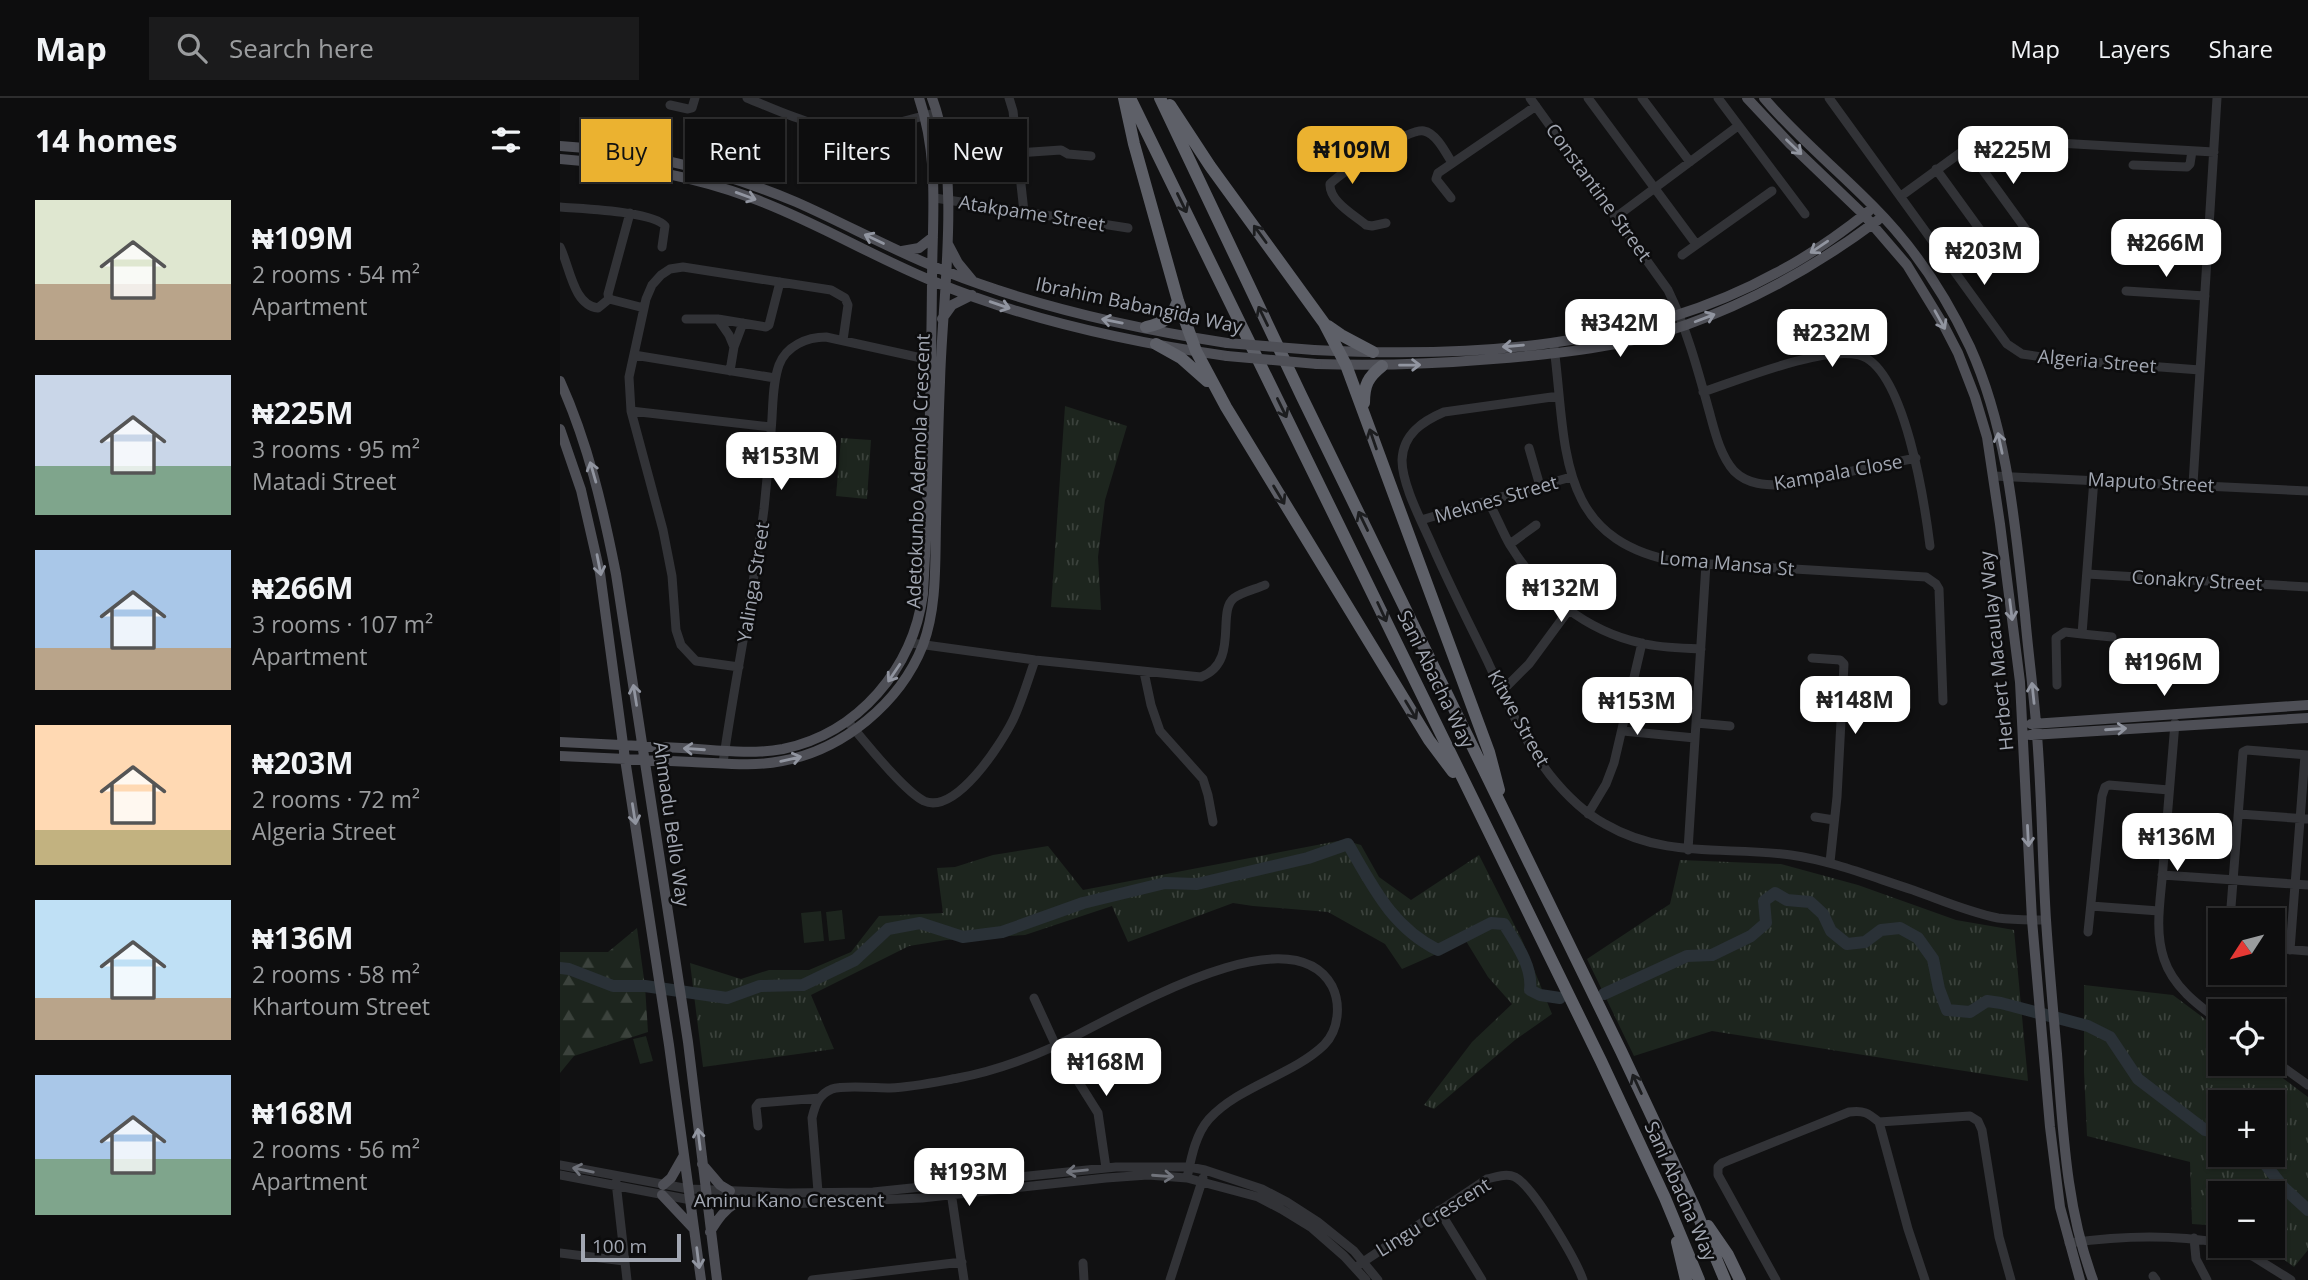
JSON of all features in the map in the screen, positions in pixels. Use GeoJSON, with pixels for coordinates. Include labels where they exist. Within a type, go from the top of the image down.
{"type":"FeatureCollection","features":[{"type":"Feature","properties":{"kind":"highway"},"geometry":{"type":"LineString","coordinates":[[1124,98],[1178,301],[1196,351],[1219,394],[1429,740],[1472,798]]}},
{"type":"Feature","properties":{"kind":"highway","name":"Sani Abacha Way"},"geometry":{"type":"LineString","coordinates":[[1130,98],[1601,1061],[1665,1198],[1699,1280]]}},
{"type":"Feature","properties":{"kind":"highway","name":"Sani Abacha Way"},"geometry":{"type":"LineString","coordinates":[[1160,98],[1255,301],[1621,1051],[1694,1206],[1725,1280]]}},
{"type":"Feature","properties":{"kind":"highway"},"geometry":{"type":"LineString","coordinates":[[1166,98],[1210,166],[1324,323],[1346,365],[1489,752],[1510,827]]}},
{"type":"Feature","properties":{"kind":"highway"},"geometry":{"type":"LineString","coordinates":[[1146,327],[1172,316],[1178,301]]}},
{"type":"Feature","properties":{"kind":"highway"},"geometry":{"type":"LineString","coordinates":[[1324,323],[1340,335],[1373,352]]}},
{"type":"Feature","properties":{"kind":"highway"},"geometry":{"type":"LineString","coordinates":[[1156,344],[1196,370],[1219,394]]}},
{"type":"Feature","properties":{"kind":"highway"},"geometry":{"type":"LineString","coordinates":[[1364,411],[1366,382],[1371,374],[1382,366]]}},
{"type":"Feature","properties":{"kind":"highway"},"geometry":{"type":"LineString","coordinates":[[1665,1198],[1686,1280]]}},
{"type":"Feature","properties":{"kind":"highway"},"geometry":{"type":"LineString","coordinates":[[1694,1206],[1727,1255],[1740,1280]]}},
{"type":"Feature","properties":{"kind":"main road","name":"Adetokunbo Ademola Crescent"},"geometry":{"type":"LineString","coordinates":[[560,755],[763,764],[802,757],[855,730],[870,718],[898,687],[917,644],[921,612],[935,361],[932,281],[935,198],[931,140],[919,98]]}},
{"type":"Feature","properties":{"kind":"main road","name":"Adetokunbo Ademola Crescent"},"geometry":{"type":"LineString","coordinates":[[932,98],[942,136],[948,200],[942,318],[935,361]]}},
{"type":"Feature","properties":{"kind":"main road","name":"Herbert Macaulay Way"},"geometry":{"type":"LineString","coordinates":[[1747,98],[1868,220],[1907,265],[1958,353],[1987,438],[1994,476],[2024,730],[2036,979],[2057,1190],[2068,1243],[2080,1280]]}},
{"type":"Feature","properties":{"kind":"main road","name":"Herbert Macaulay Way"},"geometry":{"type":"LineString","coordinates":[[1770,100],[1798,135],[1878,212],[1915,256],[1938,289],[1970,349],[1987,393],[2007,475],[2036,729],[2046,920],[2066,1164],[2081,1241],[2093,1280]]}},
{"type":"Feature","properties":{"kind":"main road","name":"Ibrahim Babangida Way"},"geometry":{"type":"LineString","coordinates":[[560,146],[590,147],[650,156],[711,171],[798,203],[945,271],[1047,305],[1227,343],[1339,352],[1472,350],[1554,342],[1622,329],[1713,302],[1776,274],[1868,220]]}},
{"type":"Feature","properties":{"kind":"main road","name":"Ibrahim Babangida Way"},"geometry":{"type":"LineString","coordinates":[[560,159],[649,170],[710,184],[793,215],[944,286],[1072,326],[1227,356],[1317,364],[1424,365],[1555,355],[1609,346],[1684,326],[1782,283],[1878,212]]}},
{"type":"Feature","properties":{"kind":"main road"},"geometry":{"type":"LineString","coordinates":[[901,252],[919,248],[933,237]]}},
{"type":"Feature","properties":{"kind":"main road"},"geometry":{"type":"LineString","coordinates":[[946,240],[958,263],[974,282]]}},
{"type":"Feature","properties":{"kind":"main road"},"geometry":{"type":"LineString","coordinates":[[912,271],[926,289],[932,306]]}},
{"type":"Feature","properties":{"kind":"main road"},"geometry":{"type":"LineString","coordinates":[[942,318],[952,305],[972,295]]}},
{"type":"Feature","properties":{"kind":"main road","name":"Ahmadu Bello Way"},"geometry":{"type":"LineString","coordinates":[[560,381],[585,444],[606,521],[688,1042],[717,1280]]}},
{"type":"Feature","properties":{"kind":"main road","name":"Ahmadu Bello Way"},"geometry":{"type":"LineString","coordinates":[[560,429],[581,490],[600,573],[625,759],[670,1045],[701,1280]]}},
{"type":"Feature","properties":{"kind":"main road","name":"Adetokunbo Ademola Crescent"},"geometry":{"type":"LineString","coordinates":[[560,742],[753,752],[792,747],[823,734],[866,705],[886,685],[917,644]]}},
{"type":"Feature","properties":{"kind":"main road"},"geometry":{"type":"LineString","coordinates":[[2024,730],[2175,713],[2308,705]]}},
{"type":"Feature","properties":{"kind":"main road"},"geometry":{"type":"LineString","coordinates":[[2036,729],[2308,718]]}},
{"type":"Feature","properties":{"kind":"main road"},"geometry":{"type":"LineString","coordinates":[[684,1154],[680,1165],[662,1190],[694,1229]]}},
{"type":"Feature","properties":{"kind":"main road"},"geometry":{"type":"LineString","coordinates":[[702,1164],[720,1185],[730,1191]]}},
{"type":"Feature","properties":{"kind":"main road"},"geometry":{"type":"LineString","coordinates":[[710,1232],[719,1216],[737,1202]]}},
{"type":"Feature","properties":{"kind":"street"},"geometry":{"type":"LineString","coordinates":[[670,105],[692,108],[695,98]]}},
{"type":"Feature","properties":{"kind":"street"},"geometry":{"type":"LineString","coordinates":[[747,98],[831,127],[848,129],[881,127],[937,113]]}},
{"type":"Feature","properties":{"kind":"street"},"geometry":{"type":"LineString","coordinates":[[1009,98],[1014,119]]}},
{"type":"Feature","properties":{"kind":"street"},"geometry":{"type":"LineString","coordinates":[[1588,98],[1696,244]]}},
{"type":"Feature","properties":{"kind":"street"},"geometry":{"type":"LineString","coordinates":[[1642,98],[1690,162]]}},
{"type":"Feature","properties":{"kind":"street"},"geometry":{"type":"LineString","coordinates":[[1718,98],[1805,214]]}},
{"type":"Feature","properties":{"kind":"street","name":"Algeria Street"},"geometry":{"type":"LineString","coordinates":[[1829,98],[2007,344],[2022,354],[2055,359],[2200,370]]}},
{"type":"Feature","properties":{"kind":"street"},"geometry":{"type":"LineString","coordinates":[[2193,484],[2217,98]]}},
{"type":"Feature","properties":{"kind":"street"},"geometry":{"type":"LineString","coordinates":[[1759,112],[1770,100]]}},
{"type":"Feature","properties":{"kind":"street"},"geometry":{"type":"LineString","coordinates":[[1451,198],[1436,179],[1438,173],[1533,102]]}},
{"type":"Feature","properties":{"kind":"street","name":"Constantine Street"},"geometry":{"type":"LineString","coordinates":[[1533,102],[1663,282],[1684,326],[1703,391]]}},
{"type":"Feature","properties":{"kind":"street"},"geometry":{"type":"LineString","coordinates":[[1616,216],[1738,126]]}},
{"type":"Feature","properties":{"kind":"street"},"geometry":{"type":"LineString","coordinates":[[1386,223],[1366,225],[1336,199],[1330,192],[1330,184],[1385,147],[1415,131],[1432,135],[1452,163]]}},
{"type":"Feature","properties":{"kind":"street"},"geometry":{"type":"LineString","coordinates":[[1902,196],[1967,148],[1982,141],[2001,138],[2214,152]]}},
{"type":"Feature","properties":{"kind":"street"},"geometry":{"type":"LineString","coordinates":[[1967,148],[2035,242]]}},
{"type":"Feature","properties":{"kind":"street"},"geometry":{"type":"LineString","coordinates":[[1027,152],[1061,150],[1068,154],[1091,156]]}},
{"type":"Feature","properties":{"kind":"street"},"geometry":{"type":"LineString","coordinates":[[2133,165],[2187,167],[2192,151]]}},
{"type":"Feature","properties":{"kind":"street"},"geometry":{"type":"LineString","coordinates":[[1936,169],[2001,260]]}},
{"type":"Feature","properties":{"kind":"street"},"geometry":{"type":"LineString","coordinates":[[1020,182],[1024,212]]}},
{"type":"Feature","properties":{"kind":"street"},"geometry":{"type":"LineString","coordinates":[[1682,255],[1772,191]]}},
{"type":"Feature","properties":{"kind":"street","name":"Atakpame Street"},"geometry":{"type":"LineString","coordinates":[[935,198],[1128,228]]}},
{"type":"Feature","properties":{"kind":"street"},"geometry":{"type":"LineString","coordinates":[[560,207],[629,213],[663,222],[665,226],[662,247]]}},
{"type":"Feature","properties":{"kind":"street"},"geometry":{"type":"LineString","coordinates":[[609,299],[608,294],[629,213]]}},
{"type":"Feature","properties":{"kind":"street"},"geometry":{"type":"LineString","coordinates":[[2130,226],[2209,231]]}},
{"type":"Feature","properties":{"kind":"street"},"geometry":{"type":"LineString","coordinates":[[560,247],[584,303],[598,308],[609,299]]}},
{"type":"Feature","properties":{"kind":"street"},"geometry":{"type":"LineString","coordinates":[[739,667],[696,661],[681,645],[676,630],[672,576],[663,530],[631,411],[629,377],[644,309],[652,285],[670,269],[696,267],[831,290],[845,298],[847,314],[843,340]]}},
{"type":"Feature","properties":{"kind":"street"},"geometry":{"type":"LineString","coordinates":[[686,319],[718,319],[764,327],[769,325],[780,282]]}},
{"type":"Feature","properties":{"kind":"street"},"geometry":{"type":"LineString","coordinates":[[2126,291],[2205,296]]}},
{"type":"Feature","properties":{"kind":"street"},"geometry":{"type":"LineString","coordinates":[[609,299],[644,309]]}},
{"type":"Feature","properties":{"kind":"street"},"geometry":{"type":"LineString","coordinates":[[718,319],[734,348]]}},
{"type":"Feature","properties":{"kind":"street"},"geometry":{"type":"LineString","coordinates":[[730,371],[734,348],[743,323]]}},
{"type":"Feature","properties":{"kind":"street","name":"Yalinga Street"},"geometry":{"type":"LineString","coordinates":[[723,763],[755,578],[775,378],[780,362],[789,351],[813,337],[843,340],[935,361]]}},
{"type":"Feature","properties":{"kind":"street","name":"Loma Mansa St"},"geometry":{"type":"LineString","coordinates":[[1554,342],[1571,477],[1584,506],[1599,524],[1615,538],[1637,551],[1660,559],[1926,577],[1932,580],[1939,589],[1943,701]]}},
{"type":"Feature","properties":{"kind":"street"},"geometry":{"type":"LineString","coordinates":[[634,355],[775,378]]}},
{"type":"Feature","properties":{"kind":"street","name":"Kampala Close"},"geometry":{"type":"LineString","coordinates":[[1818,355],[1864,357],[1879,370],[1890,389],[1916,458],[1784,485],[1749,482],[1735,471],[1723,454],[1703,391],[1818,355]]}},
{"type":"Feature","properties":{"kind":"street","name":"Kitwe Street"},"geometry":{"type":"LineString","coordinates":[[1559,396],[1444,412],[1416,428],[1406,442],[1402,460],[1406,480],[1421,520],[1502,691],[1534,751],[1566,794],[1588,814],[1629,837],[1688,850],[1789,855],[1830,862],[1955,906],[1998,918],[2046,920]]}},
{"type":"Feature","properties":{"kind":"street"},"geometry":{"type":"LineString","coordinates":[[631,411],[771,427]]}},
{"type":"Feature","properties":{"kind":"street"},"geometry":{"type":"LineString","coordinates":[[1529,448],[1540,486]]}},
{"type":"Feature","properties":{"kind":"street"},"geometry":{"type":"LineString","coordinates":[[1916,458],[1930,547]]}},
{"type":"Feature","properties":{"kind":"street","name":"Maputo Street"},"geometry":{"type":"LineString","coordinates":[[1994,476],[2308,491]]}},
{"type":"Feature","properties":{"kind":"street","name":"Meknes Street"},"geometry":{"type":"LineString","coordinates":[[1421,520],[1571,477]]}},
{"type":"Feature","properties":{"kind":"street"},"geometry":{"type":"LineString","coordinates":[[2082,634],[2094,479]]}},
{"type":"Feature","properties":{"kind":"street"},"geometry":{"type":"LineString","coordinates":[[1489,501],[1510,544],[1538,582],[1568,611],[1605,631],[1642,643],[1701,649]]}},
{"type":"Feature","properties":{"kind":"street"},"geometry":{"type":"LineString","coordinates":[[1510,544],[1536,525]]}},
{"type":"Feature","properties":{"kind":"street"},"geometry":{"type":"LineString","coordinates":[[1688,850],[1706,564]]}},
{"type":"Feature","properties":{"kind":"street","name":"Conakry Street"},"geometry":{"type":"LineString","coordinates":[[2087,574],[2308,587]]}},
{"type":"Feature","properties":{"kind":"street"},"geometry":{"type":"LineString","coordinates":[[917,644],[1034,660],[1201,677],[1210,673],[1220,663],[1233,598],[1265,585]]}},
{"type":"Feature","properties":{"kind":"street"},"geometry":{"type":"LineString","coordinates":[[1502,691],[1529,664],[1568,611]]}},
{"type":"Feature","properties":{"kind":"street"},"geometry":{"type":"LineString","coordinates":[[2057,685],[2056,638],[2065,632],[2112,637]]}},
{"type":"Feature","properties":{"kind":"street"},"geometry":{"type":"LineString","coordinates":[[1588,814],[1606,784],[1614,763],[1642,643]]}},
{"type":"Feature","properties":{"kind":"street"},"geometry":{"type":"LineString","coordinates":[[1812,658],[1840,660],[1844,664],[1830,862]]}},
{"type":"Feature","properties":{"kind":"street"},"geometry":{"type":"LineString","coordinates":[[847,720],[907,788],[925,801],[937,803],[950,799],[978,772],[998,746],[1012,722],[1034,660]]}},
{"type":"Feature","properties":{"kind":"street"},"geometry":{"type":"LineString","coordinates":[[1144,672],[1160,731],[1203,779],[1213,822]]}},
{"type":"Feature","properties":{"kind":"street"},"geometry":{"type":"LineString","coordinates":[[2175,713],[2159,911],[2160,943],[2173,979],[2186,995],[2208,1012]]}},
{"type":"Feature","properties":{"kind":"street"},"geometry":{"type":"LineString","coordinates":[[1696,723],[1730,726]]}},
{"type":"Feature","properties":{"kind":"street"},"geometry":{"type":"LineString","coordinates":[[1623,731],[1695,738]]}},
{"type":"Feature","properties":{"kind":"street"},"geometry":{"type":"LineString","coordinates":[[2231,908],[2243,752],[2247,750],[2306,755],[2304,819],[2290,950]]}},
{"type":"Feature","properties":{"kind":"street"},"geometry":{"type":"LineString","coordinates":[[2088,932],[2105,787],[2109,785],[2169,790]]}},
{"type":"Feature","properties":{"kind":"street"},"geometry":{"type":"LineString","coordinates":[[2239,814],[2304,819]]}},
{"type":"Feature","properties":{"kind":"street"},"geometry":{"type":"LineString","coordinates":[[1815,817],[1834,820]]}},
{"type":"Feature","properties":{"kind":"street"},"geometry":{"type":"LineString","coordinates":[[2162,875],[2308,885]]}},
{"type":"Feature","properties":{"kind":"street"},"geometry":{"type":"LineString","coordinates":[[2091,905],[2159,911]]}},
{"type":"Feature","properties":{"kind":"street"},"geometry":{"type":"LineString","coordinates":[[2286,950],[2308,951]]}},
{"type":"Feature","properties":{"kind":"street"},"geometry":{"type":"LineString","coordinates":[[819,1204],[812,1118],[815,1104],[823,1094],[835,1088],[892,1088],[976,1075],[1004,1067],[1056,1045],[1155,994],[1204,974],[1271,960],[1294,960],[1310,965],[1322,973],[1338,1001],[1337,1019],[1326,1043],[1209,1119],[1201,1130],[1187,1178]]}},
{"type":"Feature","properties":{"kind":"street"},"geometry":{"type":"LineString","coordinates":[[1034,998],[1056,1045],[1098,1113],[1106,1168]]}},
{"type":"Feature","properties":{"kind":"street"},"geometry":{"type":"LineString","coordinates":[[2285,1069],[2308,1085]]}},
{"type":"Feature","properties":{"kind":"street"},"geometry":{"type":"LineString","coordinates":[[758,1126],[756,1107],[759,1103],[820,1098]]}},
{"type":"Feature","properties":{"kind":"street"},"geometry":{"type":"LineString","coordinates":[[1776,1280],[1718,1175],[1718,1167],[1752,1150],[1849,1112],[1861,1110],[1879,1122],[1925,1280]]}},
{"type":"Feature","properties":{"kind":"street"},"geometry":{"type":"LineString","coordinates":[[1879,1122],[1970,1116],[1978,1121],[1982,1130],[1999,1237],[2011,1280]]}},
{"type":"Feature","properties":{"kind":"street","name":"Aminu Kano Crescent"},"geometry":{"type":"LineString","coordinates":[[560,1165],[616,1182]]}},
{"type":"Feature","properties":{"kind":"street","name":"Aminu Kano Crescent"},"geometry":{"type":"LineString","coordinates":[[706,1196],[730,1191],[818,1193],[950,1190],[1106,1168],[1189,1167],[1262,1189],[1287,1202],[1318,1222],[1378,1280]]}},
{"type":"Feature","properties":{"kind":"street"},"geometry":{"type":"LineString","coordinates":[[1170,1280],[1205,1170]]}},
{"type":"Feature","properties":{"kind":"street","name":"Aminu Kano Crescent"},"geometry":{"type":"LineString","coordinates":[[560,1175],[737,1202],[819,1204],[950,1190],[1149,1175],[1187,1178],[1258,1198],[1281,1209],[1360,1264],[1366,1280]]}},
{"type":"Feature","properties":{"kind":"street","name":"Lingu Crescent"},"geometry":{"type":"LineString","coordinates":[[1360,1264],[1487,1179],[1502,1175],[1517,1178],[1529,1190],[1559,1235],[1583,1280]]}},
{"type":"Feature","properties":{"kind":"street"},"geometry":{"type":"LineString","coordinates":[[616,1182],[627,1280]]}},
{"type":"Feature","properties":{"kind":"street"},"geometry":{"type":"LineString","coordinates":[[950,1190],[964,1280]]}},
{"type":"Feature","properties":{"kind":"street"},"geometry":{"type":"LineString","coordinates":[[1439,1210],[1482,1280]]}},
{"type":"Feature","properties":{"kind":"street"},"geometry":{"type":"LineString","coordinates":[[2068,1243],[2125,1238],[2194,1238],[2208,1241]]}},
{"type":"Feature","properties":{"kind":"street"},"geometry":{"type":"LineString","coordinates":[[2194,1238],[2196,1259],[2207,1280]]}},
{"type":"Feature","properties":{"kind":"street"},"geometry":{"type":"LineString","coordinates":[[560,1253],[624,1261]]}},
{"type":"Feature","properties":{"kind":"street"},"geometry":{"type":"LineString","coordinates":[[2256,1258],[2291,1280]]}},
{"type":"Feature","properties":{"kind":"street"},"geometry":{"type":"LineString","coordinates":[[812,1280],[962,1262]]}},
{"type":"Feature","properties":{"kind":"street"},"geometry":{"type":"LineString","coordinates":[[1083,1263],[1084,1280]]}},
{"type":"Feature","properties":{"kind":"green space"},"geometry":{"type":"Polygon","coordinates":[[[1065,406],[1127,426],[1105,500],[1098,557],[1101,610],[1051,607],[1065,406]]]}},
{"type":"Feature","properties":{"kind":"green space"},"geometry":{"type":"Polygon","coordinates":[[[841,438],[871,440],[867,499],[836,496],[841,438]]]}},
{"type":"Feature","properties":{"kind":"green space"},"geometry":{"type":"Polygon","coordinates":[[[1343,840],[1361,845],[1379,877],[1411,900],[1479,855],[1522,940],[1552,1014],[1515,1040],[1434,1109],[1424,1105],[1472,1042],[1512,1004],[1488,977],[1466,941],[1402,969],[1385,944],[1328,912],[1233,903],[1128,942],[1112,906],[1025,935],[946,940],[909,946],[811,995],[834,1049],[703,1067],[690,963],[741,979],[769,970],[809,970],[851,952],[879,916],[943,913],[937,868],[955,867],[993,855],[1048,846],[1083,890],[1343,840]]]}},
{"type":"Feature","properties":{"kind":"green space"},"geometry":{"type":"Polygon","coordinates":[[[1680,860],[1781,864],[1858,885],[1956,920],[2014,930],[2028,1081],[1712,1031],[1634,1056],[1587,959],[1670,904],[1680,860]]]}},
{"type":"Feature","properties":{"kind":"green space"},"geometry":{"type":"Polygon","coordinates":[[[842,910],[845,939],[829,941],[826,912],[842,910]]]}},
{"type":"Feature","properties":{"kind":"green space"},"geometry":{"type":"Polygon","coordinates":[[[821,911],[824,941],[804,943],[801,913],[821,911]]]}},
{"type":"Feature","properties":{"kind":"green space"},"geometry":{"type":"Polygon","coordinates":[[[637,928],[648,1032],[574,1056],[560,1073],[560,952],[608,952],[637,928]]]}},
{"type":"Feature","properties":{"kind":"green space"},"geometry":{"type":"Polygon","coordinates":[[[2084,985],[2173,995],[2208,1021],[2208,1076],[2280,1076],[2308,1097],[2308,1250],[2294,1267],[2282,1258],[2285,1258],[2285,1181],[2208,1181],[2208,1225],[2192,1224],[2190,1162],[2087,1136],[2084,985]]]}},
{"type":"Feature","properties":{"kind":"green space"},"geometry":{"type":"Polygon","coordinates":[[[646,1036],[653,1061],[640,1064],[633,1039],[646,1036]]]}},
{"type":"Feature","properties":{"kind":"waterway"},"geometry":{"type":"LineString","coordinates":[[560,968],[613,986],[645,986],[727,998],[760,986],[803,985],[855,960],[888,929],[920,923],[963,937],[1002,932],[1083,903],[1165,883],[1197,884],[1308,858],[1348,844],[1385,904],[1396,918],[1422,941],[1438,950],[1491,923],[1504,924],[1526,964],[1530,990],[1540,995],[1560,998]]}},
{"type":"Feature","properties":{"kind":"waterway"},"geometry":{"type":"LineString","coordinates":[[1604,994],[1687,956],[1712,955],[1751,936],[1766,923],[1764,901],[1775,893],[1787,900],[1810,902],[1823,914],[1831,931],[1847,944],[1865,942],[1881,930],[1900,928],[1918,938],[1933,959],[1939,989],[1947,1010],[1970,1012],[1987,1001],[2001,1003],[2088,1026],[2110,1037],[2138,1079],[2208,1131]]}},
{"type":"Feature","properties":{"kind":"waterway"},"geometry":{"type":"LineString","coordinates":[[2267,1167],[2284,1188],[2308,1210]]}}]}
